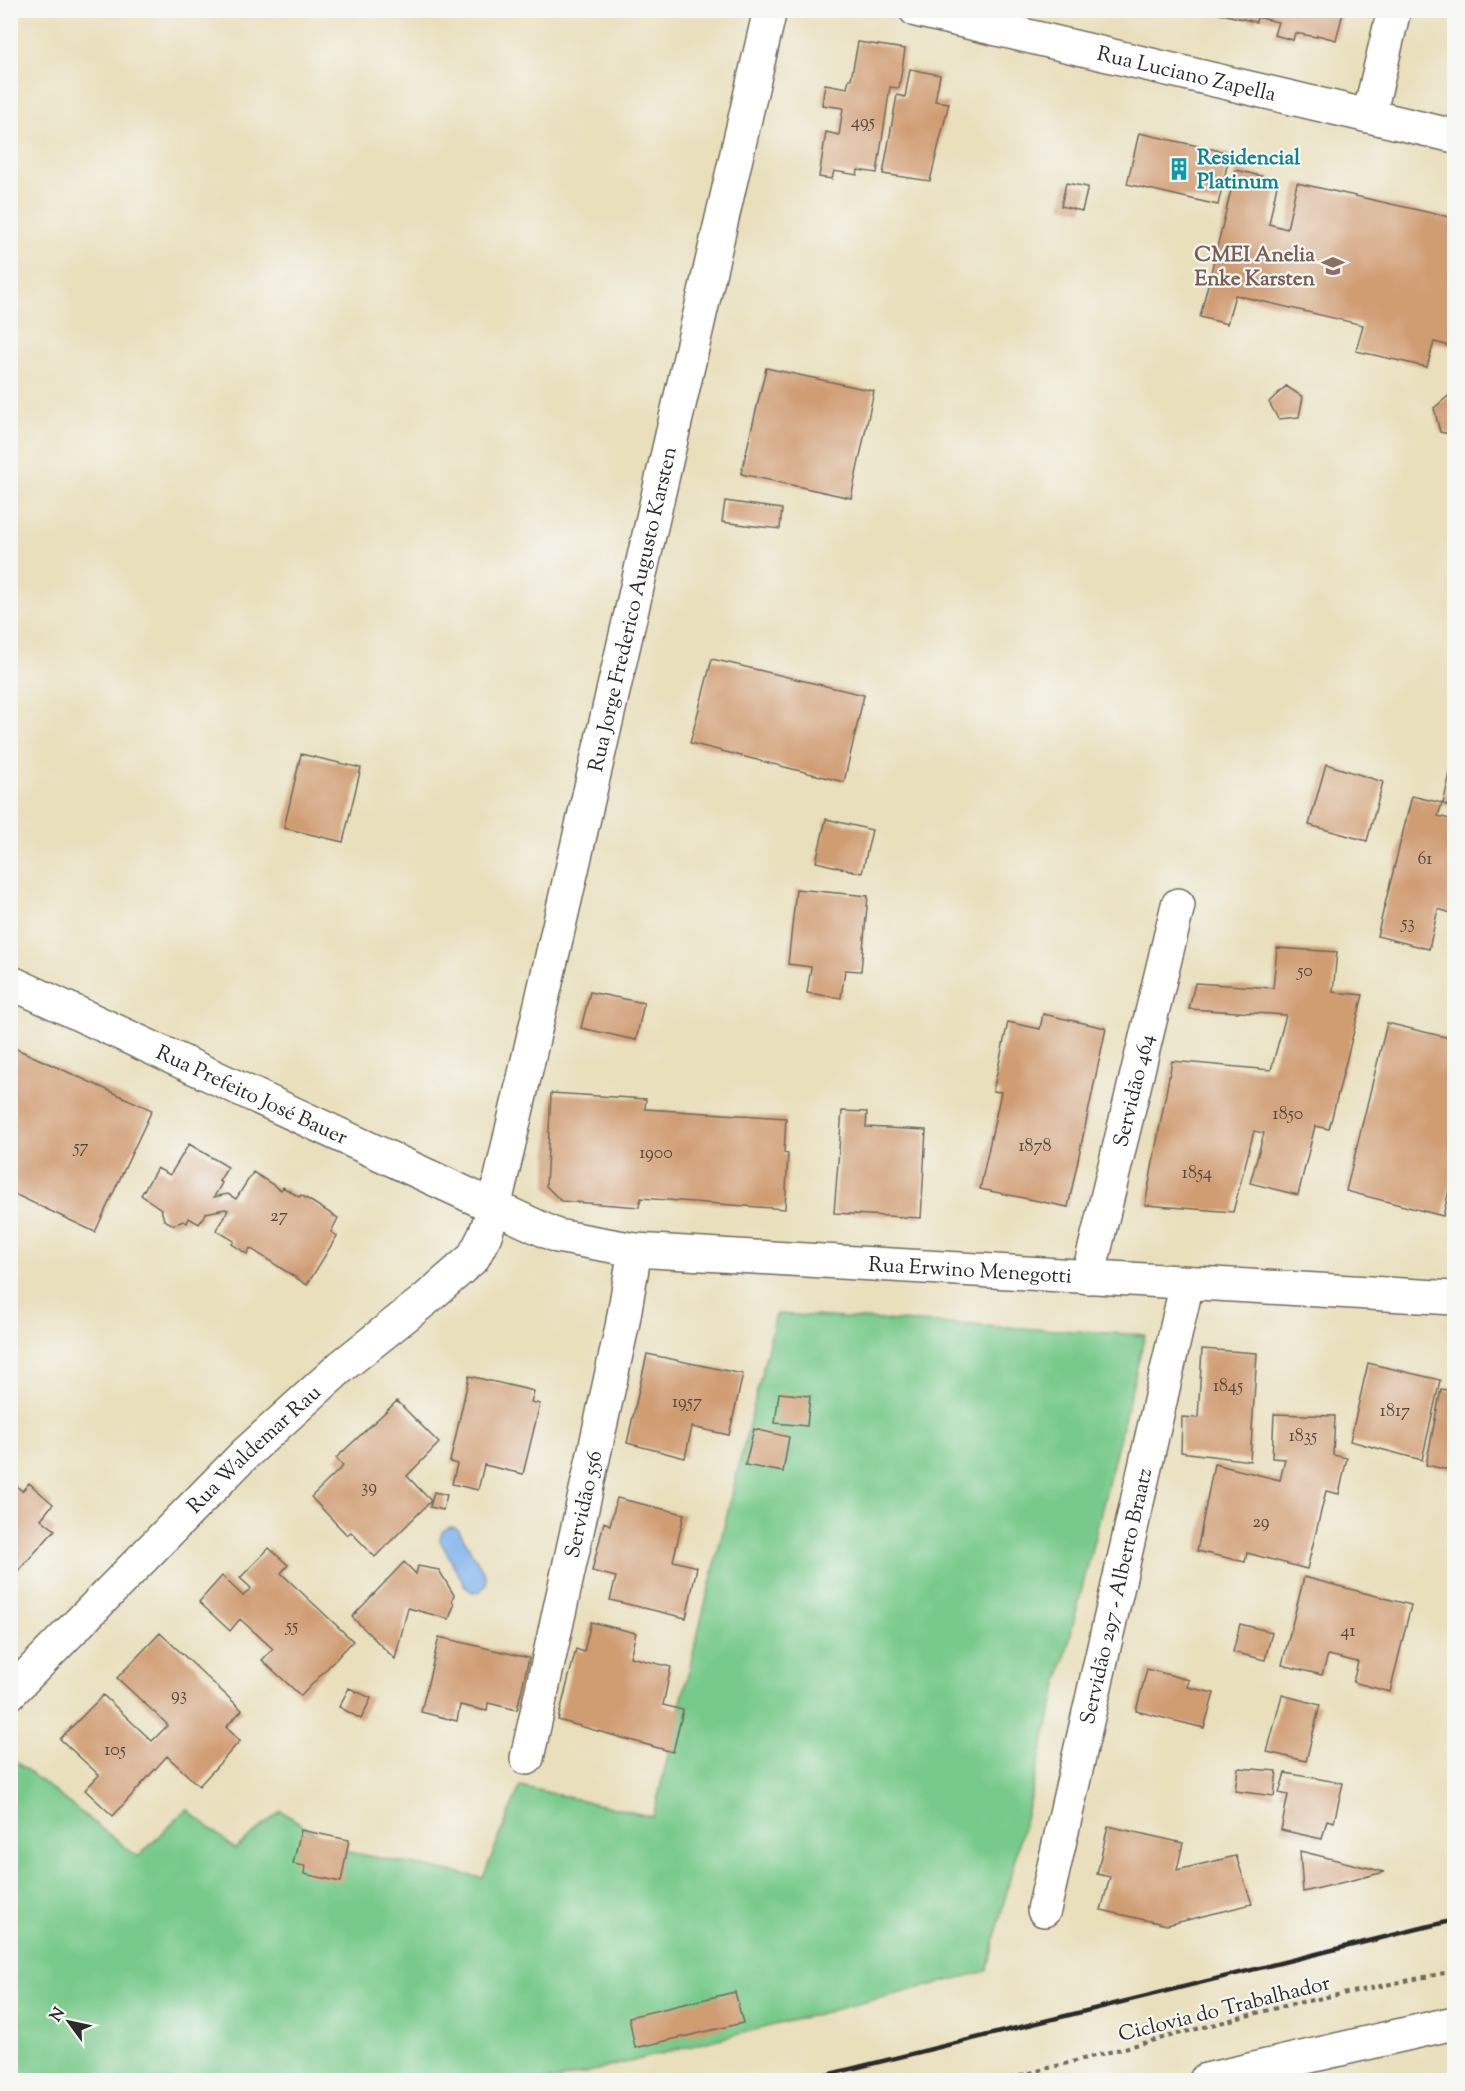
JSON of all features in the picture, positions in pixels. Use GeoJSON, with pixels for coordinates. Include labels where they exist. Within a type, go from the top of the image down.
{"type":"FeatureCollection","features":[{"type":"Feature","properties":{"kind":"street","name":"Rua Jorge Frederico Augusto Karsten"},"geometry":{"type":"LineString","coordinates":[[494,1208],[771,10]]}},
{"type":"Feature","properties":{"kind":"street","name":"Rua Luciano Zapella"},"geometry":{"type":"LineString","coordinates":[[916,10],[1015,22],[1369,116],[1455,136]]}},
{"type":"Feature","properties":{"kind":"street"},"geometry":{"type":"LineString","coordinates":[[1369,116],[1394,10]]}},
{"type":"Feature","properties":{"kind":"street","name":"Servidão 464"},"geometry":{"type":"LineString","coordinates":[[1088,1276],[1179,905]]}},
{"type":"Feature","properties":{"kind":"street","name":"Rua Prefeito José Bauer"},"geometry":{"type":"LineString","coordinates":[[10,982],[494,1208]]}},
{"type":"Feature","properties":{"kind":"street","name":"Rua Erwino Menegotti"},"geometry":{"type":"LineString","coordinates":[[494,1208],[557,1236],[635,1250],[1455,1298]]}},
{"type":"Feature","properties":{"kind":"street","name":"Rua Waldemar Rau"},"geometry":{"type":"LineString","coordinates":[[10,1693],[244,1455],[342,1366],[425,1300],[473,1258],[485,1235],[494,1208]]}},
{"type":"Feature","properties":{"kind":"street","name":"Servidão 556"},"geometry":{"type":"LineString","coordinates":[[527,1758],[622,1327],[635,1250]]}},
{"type":"Feature","properties":{"kind":"street","name":"Servidão 297 - Alberto Braatz"},"geometry":{"type":"LineString","coordinates":[[1044,1910],[1187,1283]]}},
{"type":"Feature","properties":{"kind":"street"},"geometry":{"type":"LineString","coordinates":[[1206,2080],[1290,2070],[1455,2023]]}},
{"type":"Feature","properties":{"kind":"path","name":"Ciclovia do Trabalhador"},"geometry":{"type":"LineString","coordinates":[[1003,2080],[1288,2005],[1455,1971]]}},
{"type":"Feature","properties":{"kind":"green space"},"geometry":{"type":"Polygon","coordinates":[[[776,1314],[1145,1335],[987,1971],[558,2080],[11,2080],[10,1757],[138,1857],[187,1809],[235,1849],[281,1811],[343,1851],[483,1878],[520,1786],[653,1817],[776,1314]]]}},
{"type":"Feature","properties":{"kind":"water"},"geometry":{"type":"Polygon","coordinates":[[[452,1527],[458,1529],[486,1576],[486,1584],[480,1591],[472,1592],[465,1586],[440,1540],[443,1531],[452,1527]]]}},
{"type":"Feature","properties":{"kind":"building"},"geometry":{"type":"Polygon","coordinates":[[[1205,10],[1334,10],[1343,13],[1336,40],[1295,33],[1293,40],[1274,35],[1278,22],[1257,17],[1256,22],[1205,10]]]}},
{"type":"Feature","properties":{"kind":"building"},"geometry":{"type":"Polygon","coordinates":[[[858,42],[905,49],[899,88],[890,87],[877,173],[858,170],[857,175],[834,171],[832,179],[819,177],[826,132],[839,135],[843,108],[822,105],[825,84],[847,88],[858,42]]]}},
{"type":"Feature","properties":{"kind":"building"},"geometry":{"type":"Polygon","coordinates":[[[910,69],[940,75],[935,101],[949,103],[930,181],[883,174],[897,95],[905,97],[910,69]]]}},
{"type":"Feature","properties":{"kind":"building","name":"Residencial Platinum"},"geometry":{"type":"Polygon","coordinates":[[[1139,133],[1230,153],[1218,205],[1127,184],[1139,133]]]}},
{"type":"Feature","properties":{"kind":"building","name":"CMEI Anelia Enke Karsten"},"geometry":{"type":"Polygon","coordinates":[[[1236,170],[1278,180],[1269,224],[1287,229],[1297,183],[1454,218],[1454,347],[1434,342],[1427,367],[1356,351],[1363,325],[1235,295],[1227,324],[1200,317],[1236,170]]]}},
{"type":"Feature","properties":{"kind":"building"},"geometry":{"type":"Polygon","coordinates":[[[1066,183],[1088,187],[1082,211],[1061,206],[1066,183]]]}},
{"type":"Feature","properties":{"kind":"building"},"geometry":{"type":"Polygon","coordinates":[[[766,368],[874,391],[851,498],[741,474],[766,368]]]}},
{"type":"Feature","properties":{"kind":"building"},"geometry":{"type":"Polygon","coordinates":[[[1286,386],[1303,397],[1299,417],[1278,419],[1269,402],[1286,386]]]}},
{"type":"Feature","properties":{"kind":"building"},"geometry":{"type":"Polygon","coordinates":[[[1453,392],[1454,435],[1440,432],[1434,408],[1453,392]]]}},
{"type":"Feature","properties":{"kind":"building"},"geometry":{"type":"Polygon","coordinates":[[[725,501],[782,509],[780,529],[722,522],[725,501]]]}},
{"type":"Feature","properties":{"kind":"building"},"geometry":{"type":"Polygon","coordinates":[[[712,659],[864,695],[844,782],[690,743],[712,659]]]}},
{"type":"Feature","properties":{"kind":"building"},"geometry":{"type":"Polygon","coordinates":[[[301,754],[361,768],[343,842],[284,828],[301,754]]]}},
{"type":"Feature","properties":{"kind":"building"},"geometry":{"type":"Polygon","coordinates":[[[1326,764],[1383,782],[1367,841],[1309,825],[1326,764]]]}},
{"type":"Feature","properties":{"kind":"building"},"geometry":{"type":"Polygon","coordinates":[[[1451,769],[1454,770],[1454,807],[1443,804],[1451,769]]]}},
{"type":"Feature","properties":{"kind":"building"},"geometry":{"type":"Polygon","coordinates":[[[1412,796],[1442,803],[1438,816],[1454,820],[1454,914],[1438,909],[1429,949],[1377,936],[1412,796]]]}},
{"type":"Feature","properties":{"kind":"building"},"geometry":{"type":"Polygon","coordinates":[[[826,819],[872,830],[862,873],[816,862],[826,819]]]}},
{"type":"Feature","properties":{"kind":"building"},"geometry":{"type":"Polygon","coordinates":[[[796,889],[868,896],[861,971],[845,970],[841,998],[807,993],[811,967],[788,964],[796,889]]]}},
{"type":"Feature","properties":{"kind":"building"},"geometry":{"type":"Polygon","coordinates":[[[1277,948],[1337,952],[1333,992],[1363,995],[1329,1129],[1315,1126],[1298,1195],[1250,1183],[1264,1133],[1254,1131],[1233,1212],[1145,1205],[1172,1061],[1271,1070],[1286,1015],[1189,1009],[1195,983],[1273,988],[1277,948]]]}},
{"type":"Feature","properties":{"kind":"building"},"geometry":{"type":"Polygon","coordinates":[[[590,992],[644,1003],[636,1040],[581,1028],[590,992]]]}},
{"type":"Feature","properties":{"kind":"building"},"geometry":{"type":"Polygon","coordinates":[[[1043,1014],[1106,1028],[1068,1207],[980,1189],[1001,1092],[993,1091],[1008,1022],[1040,1029],[1043,1014]]]}},
{"type":"Feature","properties":{"kind":"building"},"geometry":{"type":"Polygon","coordinates":[[[1387,1023],[1454,1039],[1454,1169],[1443,1216],[1346,1191],[1387,1023]]]}},
{"type":"Feature","properties":{"kind":"building"},"geometry":{"type":"Polygon","coordinates":[[[10,1046],[152,1110],[95,1232],[10,1192],[10,1046]]]}},
{"type":"Feature","properties":{"kind":"building"},"geometry":{"type":"Polygon","coordinates":[[[551,1093],[646,1099],[645,1109],[786,1118],[784,1153],[788,1154],[785,1209],[641,1198],[639,1207],[561,1201],[546,1186],[551,1093]]]}},
{"type":"Feature","properties":{"kind":"building"},"geometry":{"type":"Polygon","coordinates":[[[842,1111],[867,1112],[866,1127],[926,1130],[921,1218],[834,1213],[842,1111]]]}},
{"type":"Feature","properties":{"kind":"building"},"geometry":{"type":"Polygon","coordinates":[[[189,1144],[228,1167],[219,1181],[222,1183],[214,1197],[228,1194],[236,1199],[253,1172],[281,1190],[283,1187],[299,1197],[301,1195],[338,1218],[331,1232],[337,1236],[307,1285],[250,1248],[247,1254],[232,1244],[234,1241],[216,1230],[228,1210],[206,1213],[199,1224],[189,1218],[187,1223],[183,1221],[174,1225],[164,1220],[161,1209],[141,1195],[157,1168],[170,1175],[189,1144]]]}},
{"type":"Feature","properties":{"kind":"building"},"geometry":{"type":"Polygon","coordinates":[[[1202,1349],[1257,1353],[1250,1461],[1181,1452],[1182,1417],[1198,1418],[1202,1349]]]}},
{"type":"Feature","properties":{"kind":"building"},"geometry":{"type":"Polygon","coordinates":[[[647,1354],[743,1374],[729,1435],[692,1427],[685,1458],[627,1443],[647,1354]]]}},
{"type":"Feature","properties":{"kind":"building"},"geometry":{"type":"Polygon","coordinates":[[[1368,1363],[1440,1380],[1422,1460],[1350,1441],[1368,1363]]]}},
{"type":"Feature","properties":{"kind":"building"},"geometry":{"type":"Polygon","coordinates":[[[469,1376],[534,1391],[531,1402],[540,1404],[523,1474],[484,1465],[478,1490],[452,1484],[457,1464],[450,1462],[469,1376]]]}},
{"type":"Feature","properties":{"kind":"building"},"geometry":{"type":"Polygon","coordinates":[[[1441,1389],[1454,1391],[1454,1471],[1426,1465],[1441,1389]]]}},
{"type":"Feature","properties":{"kind":"building"},"geometry":{"type":"Polygon","coordinates":[[[779,1393],[810,1396],[807,1426],[775,1423],[779,1393]]]}},
{"type":"Feature","properties":{"kind":"building"},"geometry":{"type":"Polygon","coordinates":[[[397,1401],[439,1443],[407,1476],[431,1501],[375,1557],[351,1532],[347,1535],[311,1497],[343,1466],[336,1458],[397,1401]]]}},
{"type":"Feature","properties":{"kind":"building"},"geometry":{"type":"Polygon","coordinates":[[[1274,1414],[1335,1416],[1333,1455],[1347,1458],[1339,1494],[1326,1491],[1307,1569],[1247,1553],[1245,1562],[1197,1551],[1214,1464],[1280,1480],[1285,1459],[1272,1458],[1274,1414]]]}},
{"type":"Feature","properties":{"kind":"building"},"geometry":{"type":"Polygon","coordinates":[[[754,1429],[789,1437],[783,1472],[745,1465],[754,1429]]]}},
{"type":"Feature","properties":{"kind":"building"},"geometry":{"type":"Polygon","coordinates":[[[10,1480],[22,1491],[29,1483],[53,1504],[41,1519],[55,1530],[10,1580],[10,1480]]]}},
{"type":"Feature","properties":{"kind":"building"},"geometry":{"type":"Polygon","coordinates":[[[434,1492],[447,1495],[443,1510],[430,1507],[434,1492]]]}},
{"type":"Feature","properties":{"kind":"building"},"geometry":{"type":"Polygon","coordinates":[[[617,1498],[684,1514],[673,1561],[697,1567],[686,1618],[610,1600],[616,1577],[592,1571],[604,1522],[610,1525],[617,1498]]]}},
{"type":"Feature","properties":{"kind":"building"},"geometry":{"type":"Polygon","coordinates":[[[269,1548],[288,1565],[281,1573],[353,1641],[301,1696],[262,1660],[273,1649],[240,1619],[230,1631],[199,1602],[222,1576],[243,1596],[251,1588],[240,1578],[269,1548]]]}},
{"type":"Feature","properties":{"kind":"building"},"geometry":{"type":"Polygon","coordinates":[[[404,1562],[416,1574],[418,1566],[439,1570],[454,1595],[452,1600],[454,1605],[449,1619],[408,1608],[395,1659],[352,1617],[404,1562]]]}},
{"type":"Feature","properties":{"kind":"building"},"geometry":{"type":"Polygon","coordinates":[[[1304,1577],[1411,1605],[1390,1692],[1353,1682],[1358,1662],[1328,1655],[1322,1675],[1282,1665],[1304,1577]]]}},
{"type":"Feature","properties":{"kind":"building"},"geometry":{"type":"Polygon","coordinates":[[[591,1622],[636,1633],[630,1657],[671,1667],[663,1705],[683,1710],[673,1752],[558,1720],[576,1649],[584,1652],[591,1622]]]}},
{"type":"Feature","properties":{"kind":"building"},"geometry":{"type":"Polygon","coordinates":[[[1240,1624],[1272,1632],[1265,1660],[1233,1652],[1240,1624]]]}},
{"type":"Feature","properties":{"kind":"building"},"geometry":{"type":"Polygon","coordinates":[[[160,1633],[242,1710],[226,1727],[240,1741],[199,1786],[167,1756],[113,1816],[85,1790],[99,1775],[60,1739],[103,1695],[152,1741],[168,1725],[117,1678],[160,1633]]]}},
{"type":"Feature","properties":{"kind":"building"},"geometry":{"type":"Polygon","coordinates":[[[439,1637],[529,1658],[517,1710],[488,1703],[487,1711],[460,1705],[457,1721],[421,1712],[439,1637]]]}},
{"type":"Feature","properties":{"kind":"building"},"geometry":{"type":"Polygon","coordinates":[[[1147,1669],[1189,1680],[1187,1687],[1214,1693],[1204,1728],[1136,1711],[1147,1669]]]}},
{"type":"Feature","properties":{"kind":"building"},"geometry":{"type":"Polygon","coordinates":[[[349,1688],[371,1698],[361,1719],[339,1707],[349,1688]]]}},
{"type":"Feature","properties":{"kind":"building"},"geometry":{"type":"Polygon","coordinates":[[[1282,1695],[1320,1705],[1306,1761],[1267,1752],[1282,1695]]]}},
{"type":"Feature","properties":{"kind":"building"},"geometry":{"type":"Polygon","coordinates":[[[1238,1768],[1277,1771],[1274,1796],[1235,1791],[1238,1768]]]}},
{"type":"Feature","properties":{"kind":"building"},"geometry":{"type":"Polygon","coordinates":[[[1285,1773],[1343,1783],[1334,1822],[1327,1820],[1322,1839],[1281,1830],[1288,1795],[1279,1793],[1285,1773]]]}},
{"type":"Feature","properties":{"kind":"building"},"geometry":{"type":"Polygon","coordinates":[[[1108,1826],[1183,1843],[1177,1870],[1236,1856],[1252,1904],[1167,1925],[1101,1910],[1110,1877],[1097,1874],[1108,1826]]]}},
{"type":"Feature","properties":{"kind":"building"},"geometry":{"type":"Polygon","coordinates":[[[301,1830],[349,1840],[341,1882],[304,1874],[305,1866],[293,1864],[301,1830]]]}},
{"type":"Feature","properties":{"kind":"building"},"geometry":{"type":"Polygon","coordinates":[[[1300,1851],[1385,1872],[1303,1892],[1300,1851]]]}},
{"type":"Feature","properties":{"kind":"building"},"geometry":{"type":"Polygon","coordinates":[[[735,1992],[743,2023],[635,2048],[629,2017],[735,1992]]]}},
{"type":"Feature","properties":{"kind":"railway"},"geometry":{"type":"LineString","coordinates":[[806,2080],[1454,1920]]}},
{"type":"Feature","properties":{"kind":"place","name":"Residencial Platinum"},"geometry":{"type":"Point","coordinates":[1179,169]}},
{"type":"Feature","properties":{"kind":"place","name":"CMEI Anelia Enke Karsten"},"geometry":{"type":"Point","coordinates":[1333,266]}}]}
